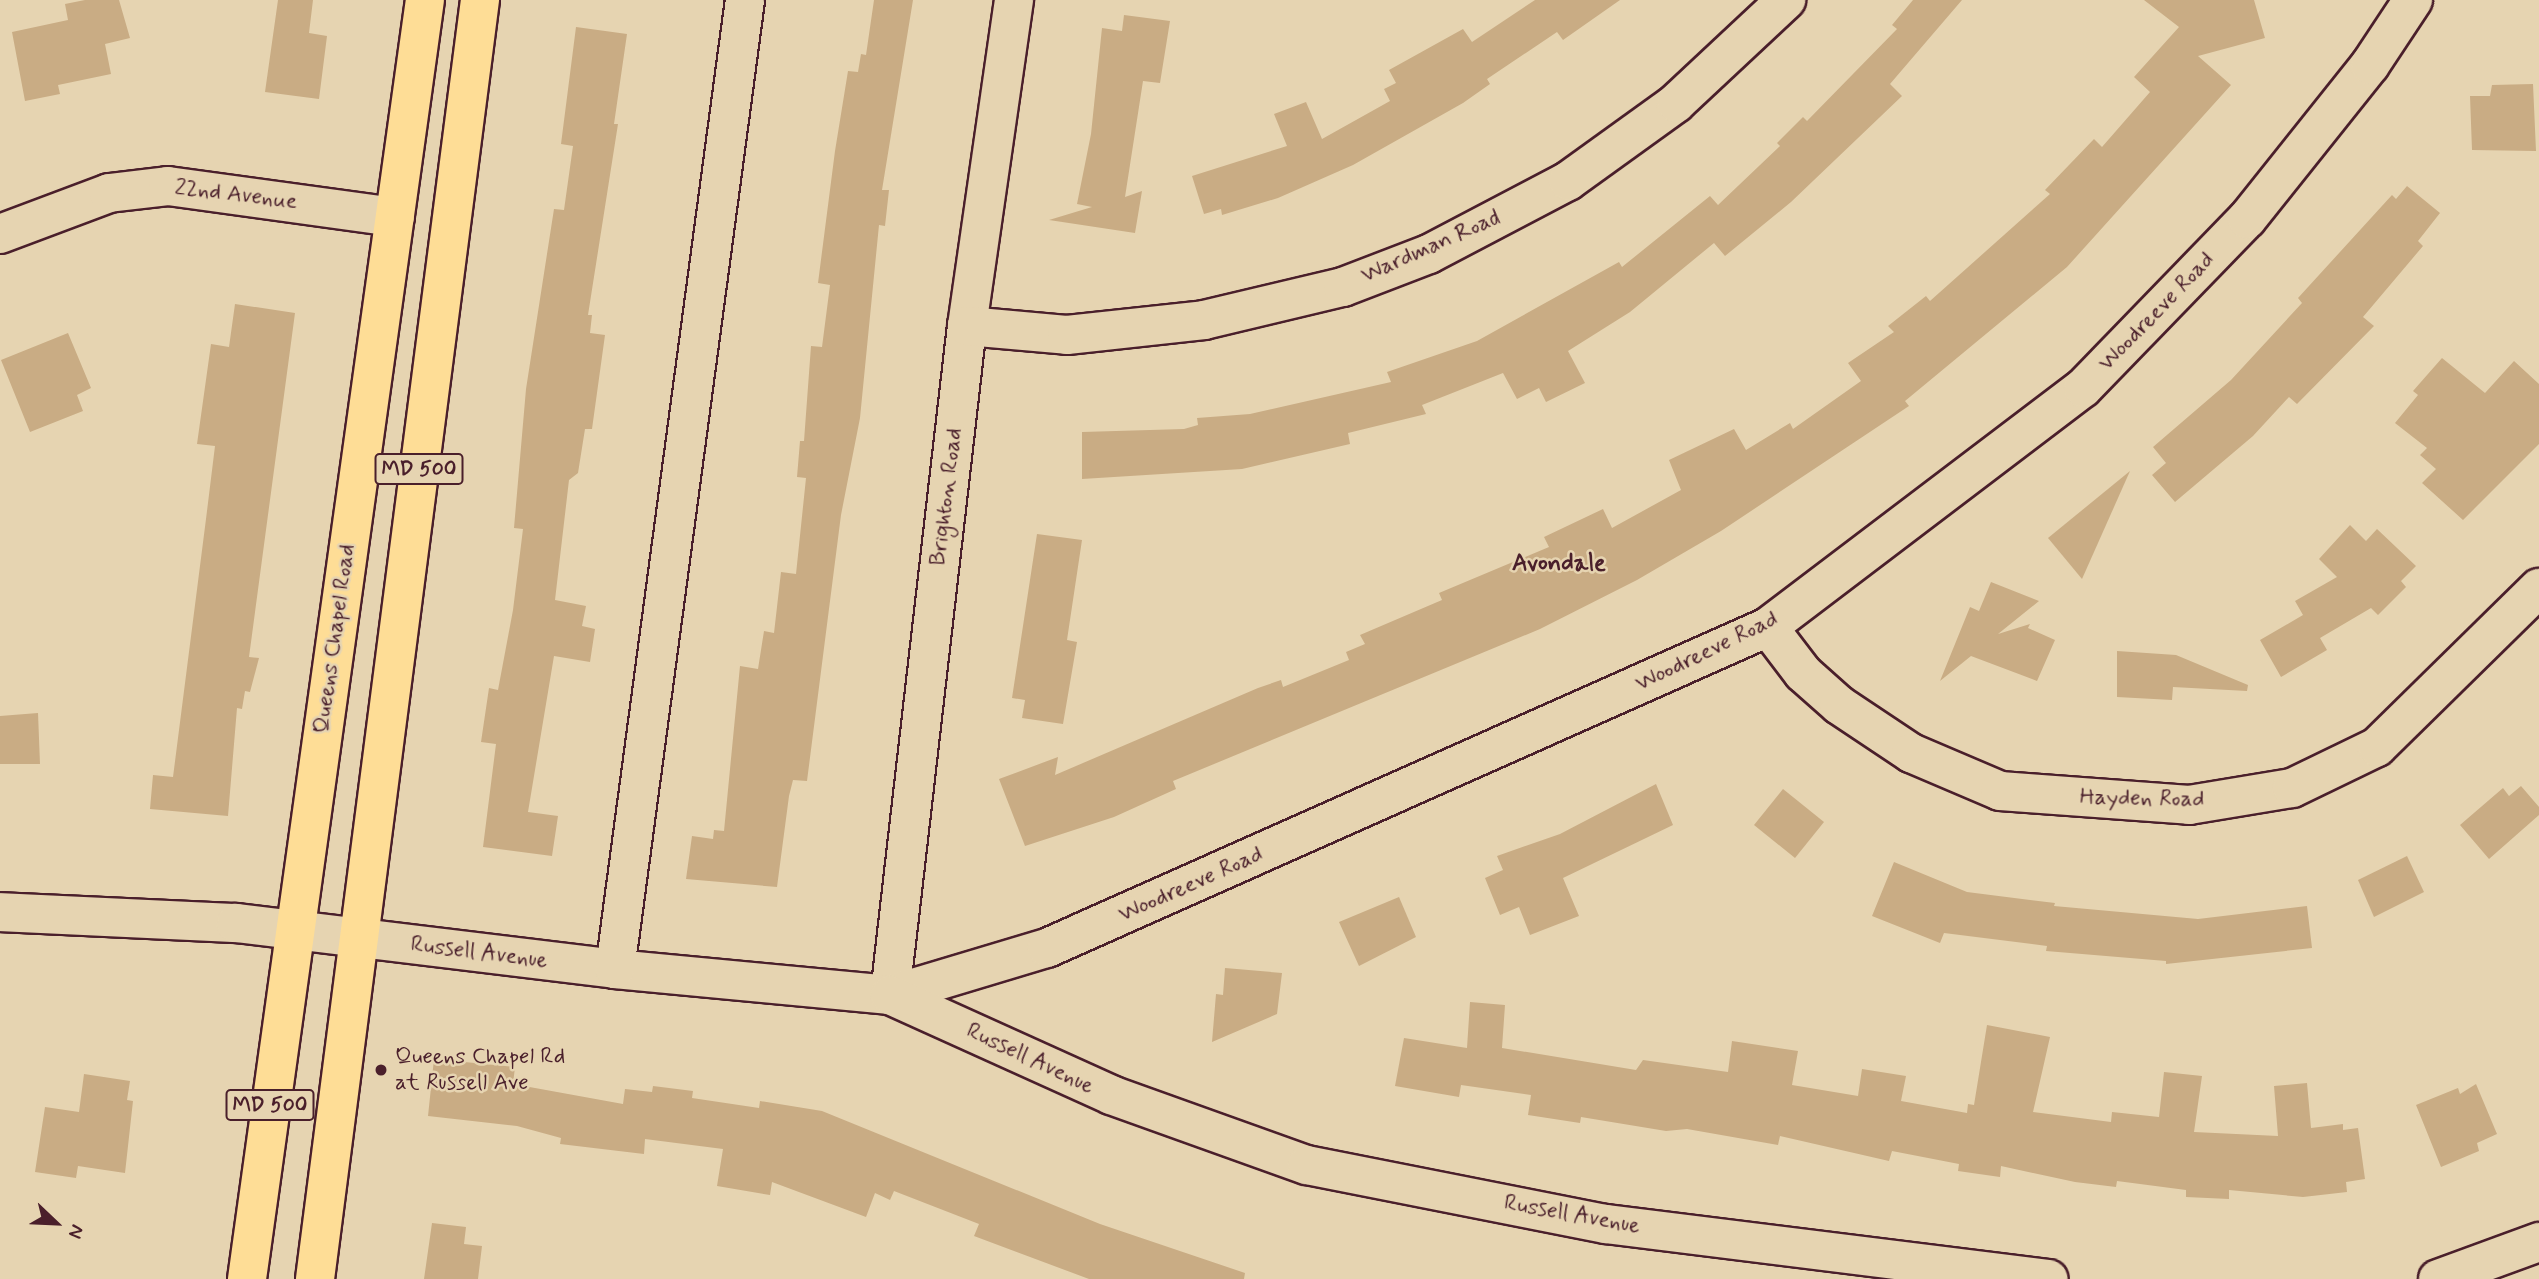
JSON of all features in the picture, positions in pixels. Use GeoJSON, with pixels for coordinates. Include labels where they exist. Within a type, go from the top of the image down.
{"type":"FeatureCollection","features":[{"type":"Feature","properties":{"kind":"main road","name":"Queens Chapel Road"},"geometry":{"type":"LineString","coordinates":[[247,1279],[293,930],[425,0]]}},
{"type":"Feature","properties":{"kind":"main road","name":"MD 500"},"geometry":{"type":"LineString","coordinates":[[315,1279],[356,939],[480,0]]}},
{"type":"Feature","properties":{"kind":"street"},"geometry":{"type":"LineString","coordinates":[[615,969],[745,0]]}},
{"type":"Feature","properties":{"kind":"street","name":"Brighton Road"},"geometry":{"type":"LineString","coordinates":[[890,995],[967,326],[1014,0]]}},
{"type":"Feature","properties":{"kind":"street","name":"Wardman Road"},"geometry":{"type":"LineString","coordinates":[[967,326],[1067,335],[1204,320],[1343,287],[1429,254],[1568,181],[1676,103],[1786,0]]}},
{"type":"Feature","properties":{"kind":"street","name":"Woodreeve Road"},"geometry":{"type":"LineString","coordinates":[[890,995],[1047,948],[1768,627],[2083,388],[2247,219],[2370,65],[2413,0]]}},
{"type":"Feature","properties":{"kind":"street","name":"22nd Avenue"},"geometry":{"type":"LineString","coordinates":[[0,233],[108,194],[168,186],[395,217]]}},
{"type":"Feature","properties":{"kind":"street","name":"Hayden Road"},"geometry":{"type":"LineString","coordinates":[[1768,627],[1803,673],[1839,705],[1910,753],[2000,791],[2189,805],[2292,788],[2377,747],[2539,588]]}},
{"type":"Feature","properties":{"kind":"street","name":"Russell Avenue"},"geometry":{"type":"LineString","coordinates":[[0,912],[223,922],[615,969],[890,995],[1111,1095],[1307,1165],[1606,1224],[2049,1279]]}},
{"type":"Feature","properties":{"kind":"street"},"geometry":{"type":"LineString","coordinates":[[2438,1279],[2539,1242]]}},
{"type":"Feature","properties":{"kind":"building"},"geometry":{"type":"Polygon","coordinates":[[[85,0],[119,0],[130,38],[105,44],[111,74],[58,85],[60,94],[25,101],[12,32],[68,20],[65,4],[85,0]]]}},
{"type":"Feature","properties":{"kind":"building"},"geometry":{"type":"Polygon","coordinates":[[[278,0],[313,0],[309,33],[327,36],[319,99],[265,92],[278,0]]]}},
{"type":"Feature","properties":{"kind":"building"},"geometry":{"type":"Polygon","coordinates":[[[874,0],[913,0],[882,190],[889,190],[885,226],[879,225],[860,418],[841,515],[807,781],[793,780],[777,887],[686,879],[692,836],[713,839],[714,830],[724,831],[740,666],[758,669],[764,631],[774,633],[781,572],[796,574],[806,478],[797,477],[800,441],[804,441],[811,346],[822,347],[830,285],[818,283],[835,151],[848,71],[858,72],[861,54],[866,55],[874,0]]]}},
{"type":"Feature","properties":{"kind":"building"},"geometry":{"type":"Polygon","coordinates":[[[1535,0],[1620,0],[1563,40],[1557,32],[1487,79],[1490,84],[1463,103],[1353,165],[1278,198],[1222,215],[1221,209],[1204,214],[1192,176],[1287,146],[1274,114],[1306,102],[1322,139],[1390,101],[1384,89],[1396,83],[1389,70],[1463,29],[1472,42],[1535,0]]]}},
{"type":"Feature","properties":{"kind":"building"},"geometry":{"type":"Polygon","coordinates":[[[1913,0],[1962,0],[1890,84],[1902,96],[1791,202],[1725,256],[1714,243],[1630,312],[1568,351],[1585,383],[1546,402],[1539,388],[1517,399],[1503,373],[1422,405],[1426,414],[1348,433],[1350,444],[1242,469],[1082,479],[1082,432],[1184,429],[1198,425],[1197,418],[1250,414],[1391,382],[1387,372],[1477,341],[1619,262],[1622,267],[1710,196],[1718,205],[1780,146],[1777,143],[1803,117],[1807,121],[1897,29],[1892,25],[1913,0]]]}},
{"type":"Feature","properties":{"kind":"building"},"geometry":{"type":"Polygon","coordinates":[[[2144,0],[2254,0],[2265,38],[2198,56],[2231,85],[2067,267],[1905,401],[1909,406],[1721,531],[1637,580],[1540,629],[1173,781],[1176,789],[1114,817],[1025,846],[999,779],[1058,757],[1055,775],[1258,688],[1281,680],[1283,687],[1349,660],[1346,652],[1365,644],[1360,635],[1442,600],[1439,593],[1549,547],[1544,537],[1603,509],[1612,528],[1681,490],[1669,460],[1734,429],[1746,450],[1790,423],[1793,429],[1861,381],[1848,363],[1894,332],[1888,326],[1926,296],[1930,301],[2050,194],[2045,190],[2094,139],[2102,147],[2150,92],[2134,77],[2179,27],[2144,0]]]}},
{"type":"Feature","properties":{"kind":"building"},"geometry":{"type":"Polygon","coordinates":[[[1124,15],[1170,21],[1160,83],[1143,81],[1125,197],[1142,191],[1135,233],[1049,220],[1092,207],[1077,204],[1091,134],[1102,28],[1122,31],[1124,15]]]}},
{"type":"Feature","properties":{"kind":"building"},"geometry":{"type":"Polygon","coordinates":[[[576,27],[627,34],[614,124],[618,124],[588,315],[592,315],[590,333],[605,335],[592,429],[585,429],[578,473],[569,480],[555,600],[586,606],[582,626],[595,629],[590,662],[554,656],[528,812],[558,816],[552,856],[483,847],[496,744],[481,742],[489,688],[498,690],[513,610],[523,529],[514,528],[526,389],[554,209],[564,210],[573,146],[561,144],[576,27]]]}},
{"type":"Feature","properties":{"kind":"building"},"geometry":{"type":"Polygon","coordinates":[[[2533,84],[2536,151],[2472,150],[2470,96],[2490,96],[2492,85],[2533,84]]]}},
{"type":"Feature","properties":{"kind":"building"},"geometry":{"type":"Polygon","coordinates":[[[2407,186],[2440,213],[2418,241],[2423,246],[2363,317],[2374,326],[2297,404],[2289,397],[2253,436],[2175,502],[2152,475],[2166,463],[2153,447],[2231,380],[2302,303],[2298,298],[2392,195],[2396,199],[2407,186]]]}},
{"type":"Feature","properties":{"kind":"building"},"geometry":{"type":"Polygon","coordinates":[[[235,304],[295,313],[249,657],[259,658],[250,692],[245,691],[242,709],[237,708],[228,816],[150,809],[153,775],[173,777],[215,446],[197,444],[211,344],[229,347],[235,304]]]}},
{"type":"Feature","properties":{"kind":"building"},"geometry":{"type":"Polygon","coordinates":[[[68,333],[91,388],[77,395],[83,411],[30,432],[1,360],[68,333]]]}},
{"type":"Feature","properties":{"kind":"building"},"geometry":{"type":"Polygon","coordinates":[[[2442,358],[2485,393],[2514,361],[2539,384],[2539,444],[2463,520],[2422,483],[2436,469],[2420,455],[2427,448],[2395,423],[2418,395],[2413,391],[2442,358]]]}},
{"type":"Feature","properties":{"kind":"building"},"geometry":{"type":"Polygon","coordinates":[[[2130,471],[2082,579],[2048,538],[2130,471]]]}},
{"type":"Feature","properties":{"kind":"building"},"geometry":{"type":"Polygon","coordinates":[[[2350,525],[2366,541],[2377,529],[2416,566],[2401,581],[2406,587],[2378,615],[2371,608],[2320,638],[2327,650],[2281,677],[2260,640],[2303,615],[2295,601],[2337,577],[2319,559],[2350,525]]]}},
{"type":"Feature","properties":{"kind":"building"},"geometry":{"type":"Polygon","coordinates":[[[1037,534],[1082,540],[1067,640],[1077,642],[1063,724],[1022,718],[1025,700],[1012,698],[1037,534]]]}},
{"type":"Feature","properties":{"kind":"building"},"geometry":{"type":"Polygon","coordinates":[[[1991,582],[2039,601],[1998,634],[2030,624],[2028,628],[2055,640],[2037,681],[1971,656],[1940,681],[1970,607],[1979,611],[1991,582]]]}},
{"type":"Feature","properties":{"kind":"building"},"geometry":{"type":"Polygon","coordinates":[[[2117,651],[2176,655],[2248,685],[2247,691],[2173,687],[2172,700],[2117,697],[2117,651]]]}},
{"type":"Feature","properties":{"kind":"building"},"geometry":{"type":"Polygon","coordinates":[[[38,713],[40,764],[0,764],[0,716],[38,713]]]}},
{"type":"Feature","properties":{"kind":"building"},"geometry":{"type":"Polygon","coordinates":[[[1656,784],[1673,825],[1563,878],[1579,916],[1530,935],[1519,907],[1500,915],[1485,878],[1503,870],[1497,856],[1560,834],[1656,784]]]}},
{"type":"Feature","properties":{"kind":"building"},"geometry":{"type":"Polygon","coordinates":[[[2521,786],[2539,807],[2539,815],[2489,859],[2460,825],[2503,788],[2509,796],[2521,786]]]}},
{"type":"Feature","properties":{"kind":"building"},"geometry":{"type":"Polygon","coordinates":[[[1783,789],[1824,822],[1795,858],[1754,825],[1783,789]]]}},
{"type":"Feature","properties":{"kind":"building"},"geometry":{"type":"Polygon","coordinates":[[[2407,856],[2424,892],[2374,917],[2358,880],[2407,856]]]}},
{"type":"Feature","properties":{"kind":"building"},"geometry":{"type":"Polygon","coordinates":[[[1894,862],[1967,892],[2055,903],[2054,906],[2198,919],[2307,906],[2312,948],[2166,964],[2166,961],[2046,951],[2047,946],[1944,933],[1940,943],[1872,916],[1894,862]]]}},
{"type":"Feature","properties":{"kind":"building"},"geometry":{"type":"Polygon","coordinates":[[[1399,897],[1416,937],[1359,966],[1339,922],[1399,897]]]}},
{"type":"Feature","properties":{"kind":"building"},"geometry":{"type":"Polygon","coordinates":[[[1225,968],[1282,973],[1277,1014],[1212,1042],[1216,994],[1223,995],[1225,968]]]}},
{"type":"Feature","properties":{"kind":"building"},"geometry":{"type":"Polygon","coordinates":[[[1470,1002],[1505,1005],[1502,1048],[1636,1070],[1643,1060],[1728,1072],[1732,1041],[1798,1051],[1792,1085],[1858,1096],[1862,1069],[1906,1076],[1901,1101],[1967,1113],[1968,1104],[1974,1105],[1987,1025],[2050,1037],[2033,1112],[2111,1122],[2112,1112],[2159,1117],[2164,1072],[2202,1076],[2194,1132],[2278,1136],[2274,1086],[2307,1083],[2311,1128],[2343,1124],[2343,1130],[2358,1128],[2365,1179],[2346,1182],[2347,1192],[2303,1197],[2229,1190],[2229,1199],[2186,1197],[2186,1190],[2117,1181],[2116,1187],[2075,1182],[2001,1166],[2000,1177],[1958,1171],[1959,1164],[1892,1151],[1889,1161],[1780,1136],[1778,1145],[1687,1129],[1666,1131],[1581,1117],[1580,1123],[1528,1115],[1531,1095],[1461,1085],[1459,1097],[1395,1086],[1404,1038],[1467,1048],[1470,1002]]]}},
{"type":"Feature","properties":{"kind":"building"},"geometry":{"type":"Polygon","coordinates":[[[434,1059],[515,1067],[513,1084],[623,1104],[625,1089],[652,1092],[653,1086],[693,1091],[692,1098],[759,1108],[760,1101],[822,1111],[1100,1224],[1245,1273],[1244,1279],[1089,1279],[974,1236],[979,1224],[894,1191],[890,1200],[875,1193],[866,1217],[772,1182],[770,1195],[717,1186],[723,1149],[645,1139],[644,1154],[560,1144],[561,1138],[517,1126],[428,1116],[434,1059]]]}},
{"type":"Feature","properties":{"kind":"building"},"geometry":{"type":"Polygon","coordinates":[[[84,1074],[130,1081],[127,1100],[133,1101],[125,1173],[78,1166],[76,1178],[35,1172],[45,1107],[79,1112],[84,1074]]]}},
{"type":"Feature","properties":{"kind":"building"},"geometry":{"type":"Polygon","coordinates":[[[2476,1084],[2497,1134],[2477,1143],[2479,1151],[2441,1167],[2416,1105],[2458,1088],[2460,1094],[2476,1084]]]}},
{"type":"Feature","properties":{"kind":"building"},"geometry":{"type":"Polygon","coordinates":[[[432,1223],[466,1227],[464,1244],[482,1246],[478,1279],[424,1279],[432,1223]]]}},
{"type":"Feature","properties":{"kind":"place","name":"Queens Chapel Rd at Russell Ave"},"geometry":{"type":"Point","coordinates":[381,1070]}},
{"type":"Feature","properties":{"kind":"district","name":"Avondale"},"geometry":{"type":"Point","coordinates":[1559,564]}}]}
